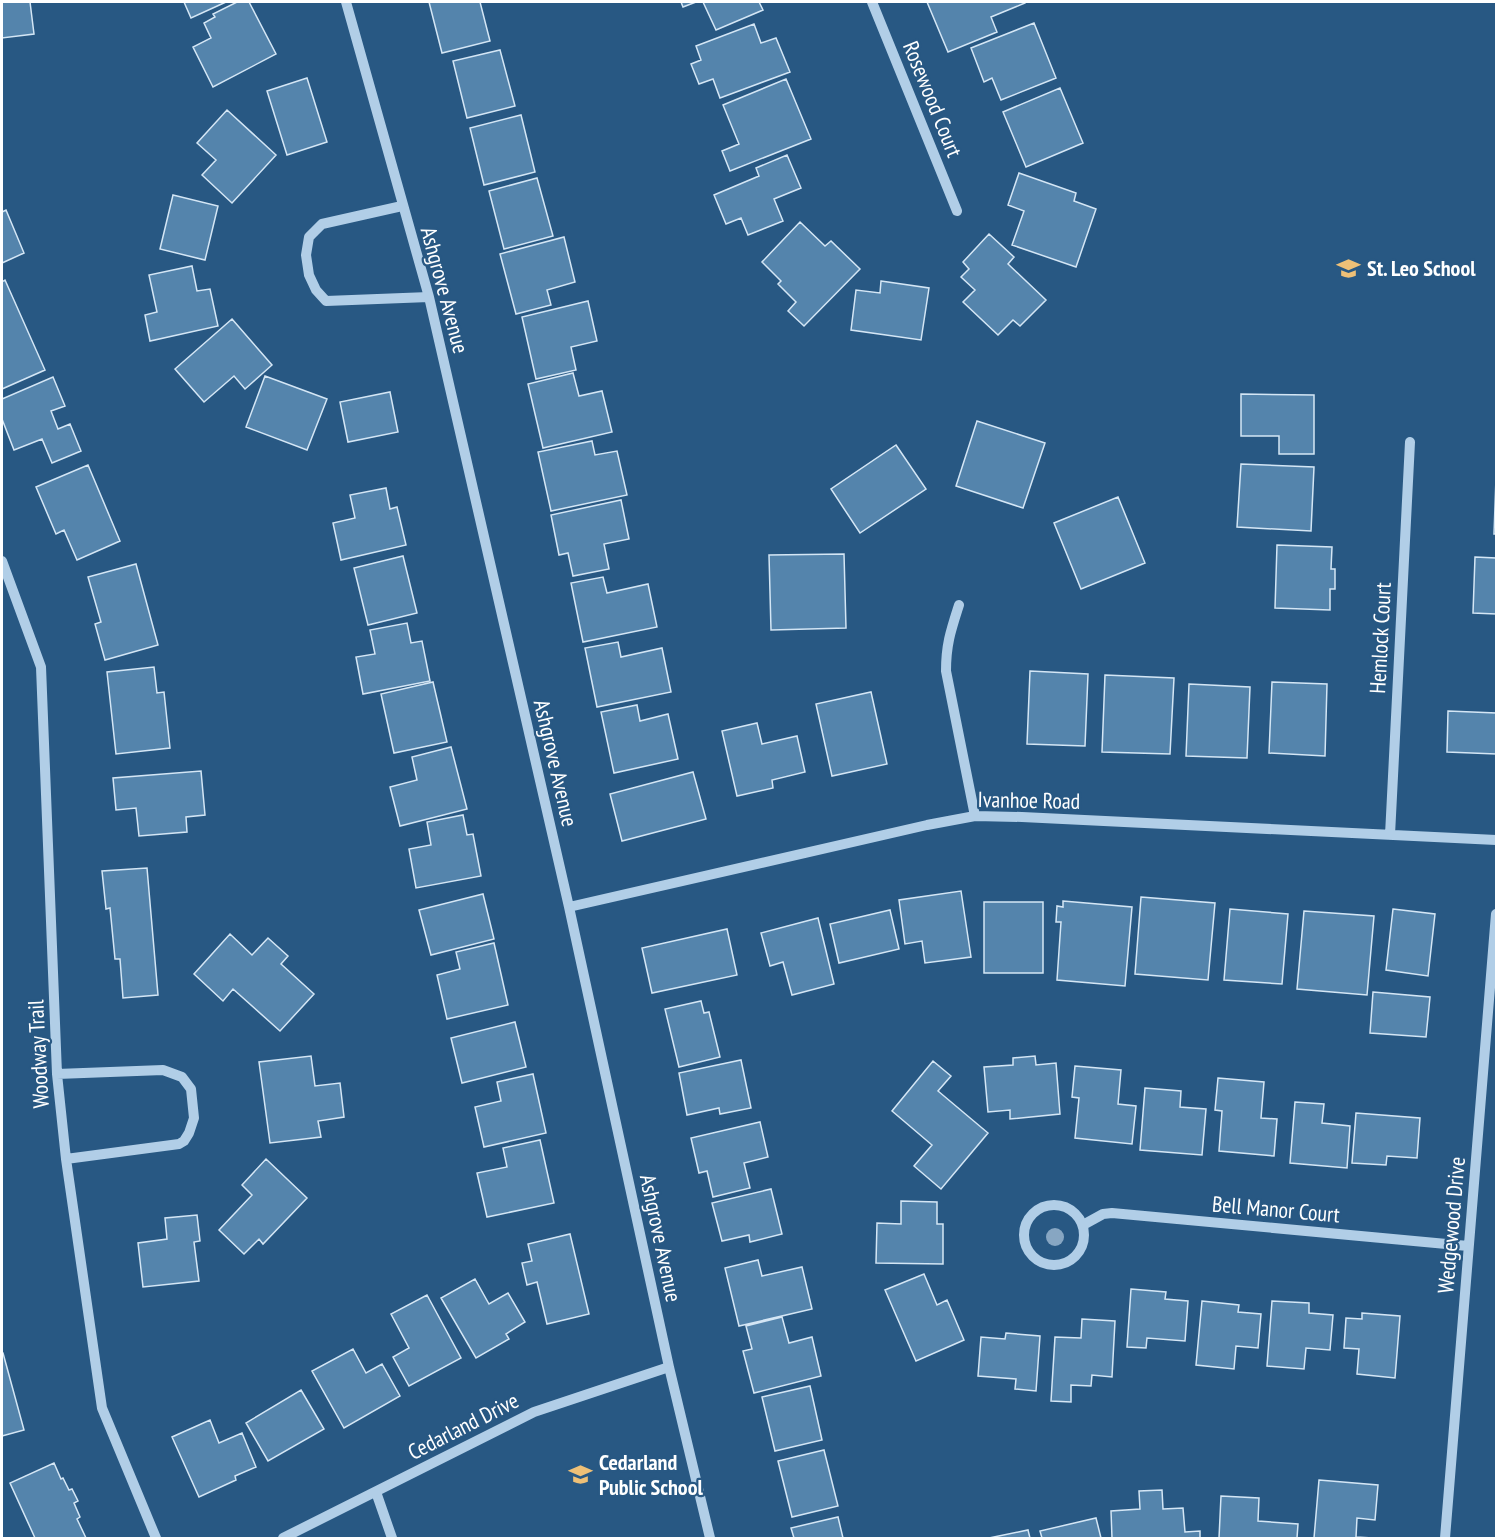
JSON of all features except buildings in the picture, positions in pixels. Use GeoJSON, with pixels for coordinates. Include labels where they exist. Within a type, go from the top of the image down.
{"type":"FeatureCollection","features":[{"type":"Feature","properties":{"kind":"street","name":"Ashgrove Avenue"},"geometry":{"type":"LineString","coordinates":[[346,2],[429,297],[569,907],[669,1367],[710,1539]]}},
{"type":"Feature","properties":{"kind":"street","name":"Rosewood Court"},"geometry":{"type":"LineString","coordinates":[[872,2],[957,211]]}},
{"type":"Feature","properties":{"kind":"street"},"geometry":{"type":"LineString","coordinates":[[402,206],[322,224],[309,237],[306,255],[309,275],[315,290],[326,301],[429,297]]}},
{"type":"Feature","properties":{"kind":"street","name":"Hemlock Court"},"geometry":{"type":"LineString","coordinates":[[1390,836],[1410,442]]}},
{"type":"Feature","properties":{"kind":"street","name":"Woodway Trail"},"geometry":{"type":"LineString","coordinates":[[2,561],[41,667],[57,1074],[66,1159],[102,1408],[156,1539]]}},
{"type":"Feature","properties":{"kind":"street"},"geometry":{"type":"LineString","coordinates":[[959,605],[949,637],[946,671],[975,816]]}},
{"type":"Feature","properties":{"kind":"street","name":"Ivanhoe Road"},"geometry":{"type":"LineString","coordinates":[[569,907],[975,816],[1497,840]]}},
{"type":"Feature","properties":{"kind":"street","name":"Wedgewood Drive"},"geometry":{"type":"LineString","coordinates":[[1445,1539],[1497,914]]}},
{"type":"Feature","properties":{"kind":"street"},"geometry":{"type":"LineString","coordinates":[[57,1074],[163,1070],[182,1077],[191,1089],[194,1118],[189,1133],[179,1144],[66,1159]]}},
{"type":"Feature","properties":{"kind":"street"},"geometry":{"type":"LineString","coordinates":[[1051,1205],[1061,1205],[1070,1209],[1083,1225],[1083,1244],[1071,1260],[1062,1264],[1042,1263],[1034,1258],[1024,1241],[1027,1221],[1033,1213],[1051,1205]]}},
{"type":"Feature","properties":{"kind":"street","name":"Bell Manor Court"},"geometry":{"type":"LineString","coordinates":[[1083,1225],[1103,1214],[1112,1213],[1468,1246]]}},
{"type":"Feature","properties":{"kind":"street","name":"Cedarland Drive"},"geometry":{"type":"LineString","coordinates":[[283,1539],[534,1412],[669,1367]]}},
{"type":"Feature","properties":{"kind":"street"},"geometry":{"type":"LineString","coordinates":[[376,1492],[392,1539]]}},
{"type":"Feature","properties":{"kind":"place","name":"St. Leo School"},"geometry":{"type":"Point","coordinates":[1349,268]}},
{"type":"Feature","properties":{"kind":"place","name":"Cedarland Public School"},"geometry":{"type":"Point","coordinates":[581,1475]}}]}
